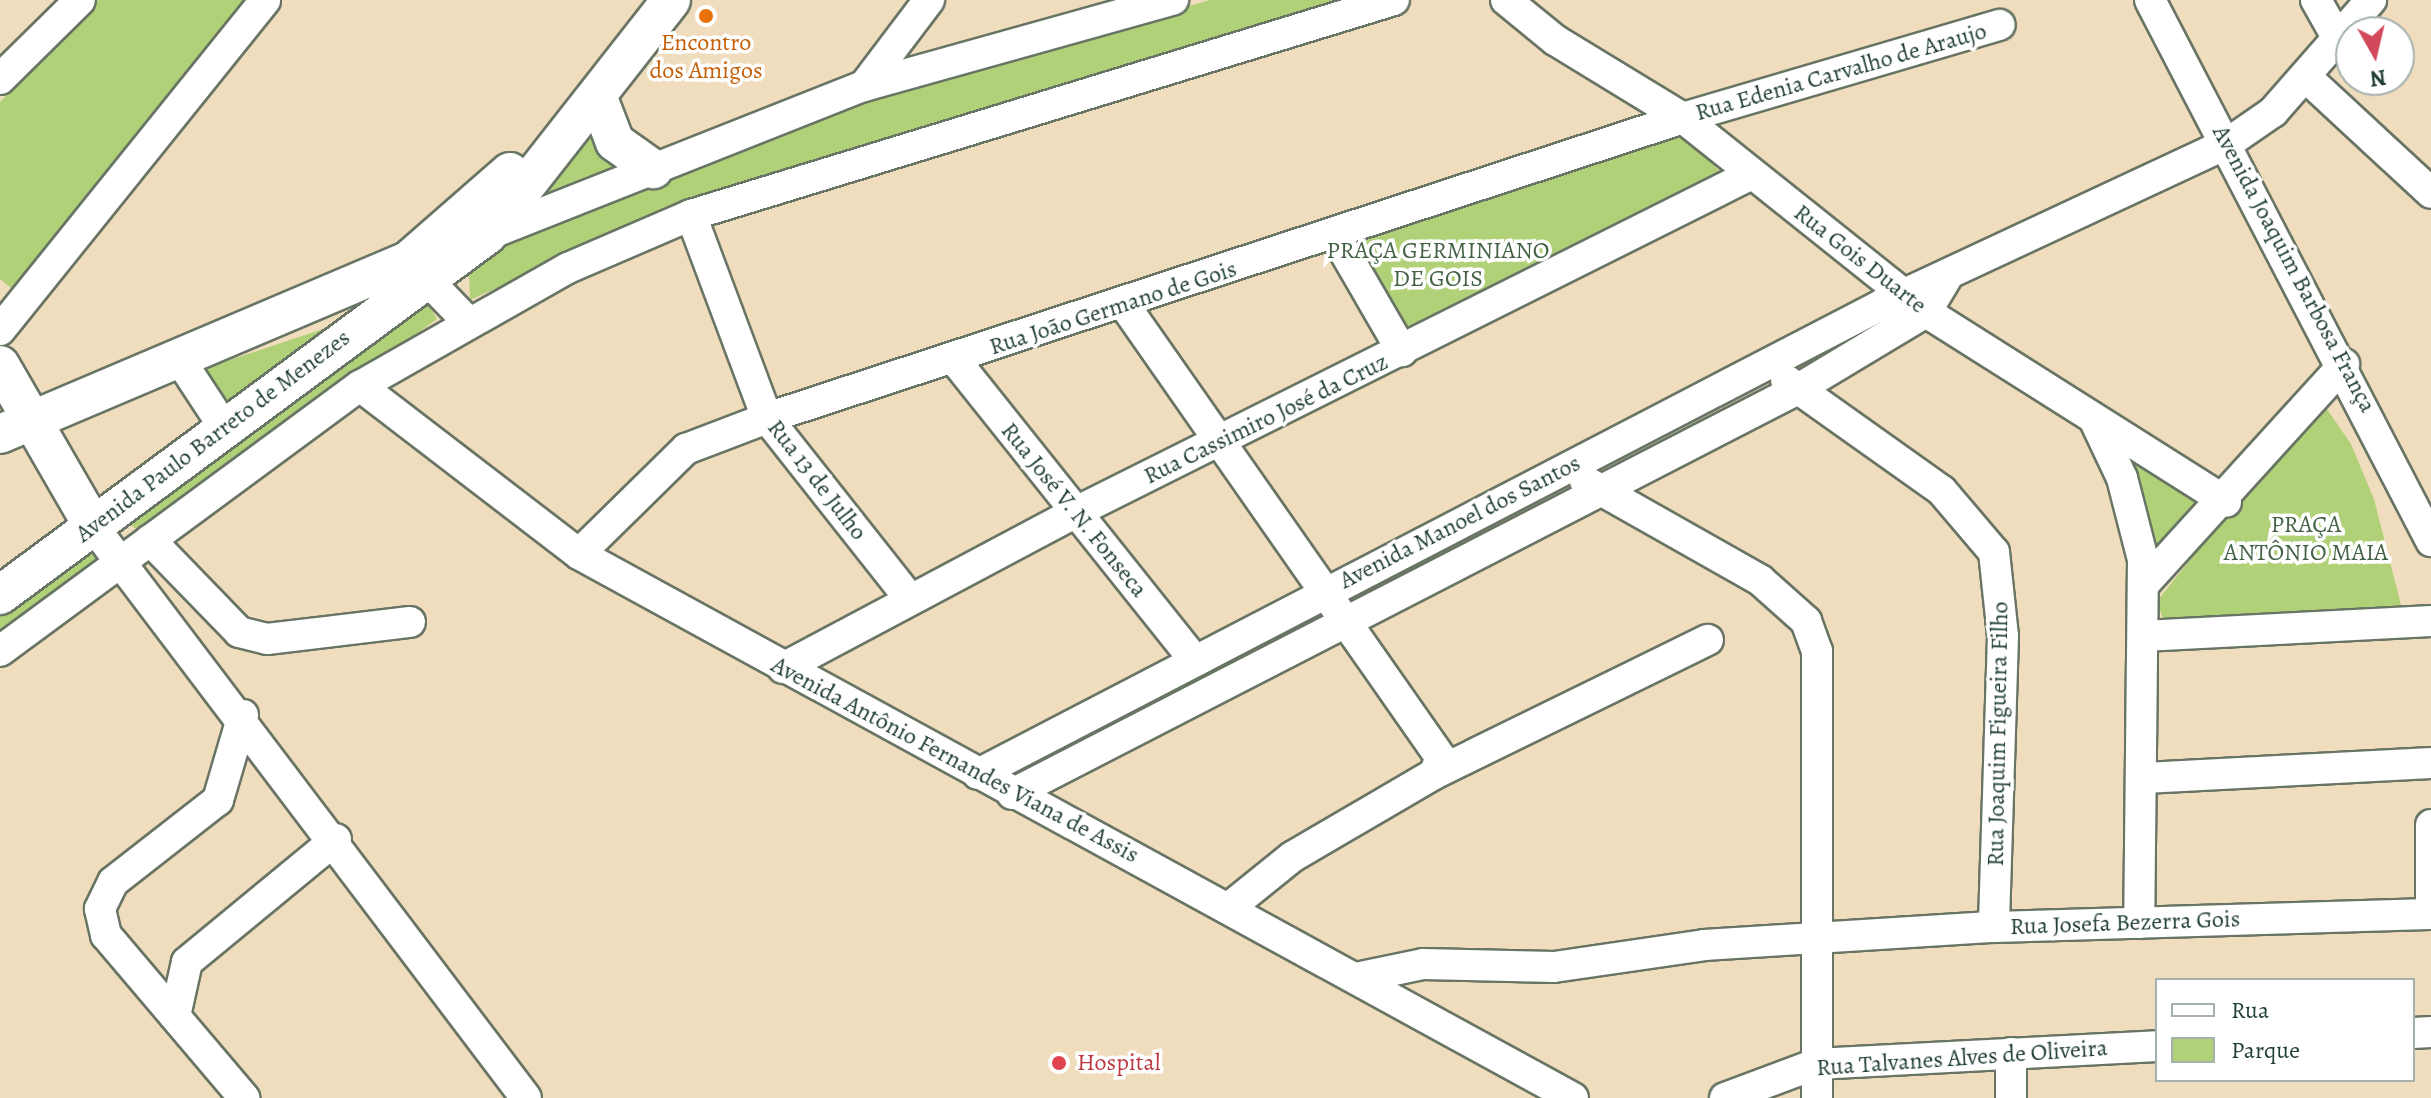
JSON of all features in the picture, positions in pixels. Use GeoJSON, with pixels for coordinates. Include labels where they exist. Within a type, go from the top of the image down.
{"type":"FeatureCollection","features":[{"type":"Feature","properties":{"kind":"main road"},"geometry":{"type":"LineString","coordinates":[[418,270],[510,172],[644,0]]}},
{"type":"Feature","properties":{"kind":"main road"},"geometry":{"type":"LineString","coordinates":[[418,270],[487,235],[598,98],[671,0]]}},
{"type":"Feature","properties":{"kind":"main road"},"geometry":{"type":"LineString","coordinates":[[598,98],[615,142],[653,169]]}},
{"type":"Feature","properties":{"kind":"main road","name":"Avenida Paulo Barreto de Menezes"},"geometry":{"type":"LineString","coordinates":[[13,427],[418,270]]}},
{"type":"Feature","properties":{"kind":"main road","name":"Avenida Paulo Barreto de Menezes"},"geometry":{"type":"LineString","coordinates":[[0,595],[224,427],[418,270]]}},
{"type":"Feature","properties":{"kind":"main road"},"geometry":{"type":"LineString","coordinates":[[0,365],[13,427],[93,526]]}},
{"type":"Feature","properties":{"kind":"street"},"geometry":{"type":"LineString","coordinates":[[0,79],[80,0]]}},
{"type":"Feature","properties":{"kind":"street"},"geometry":{"type":"LineString","coordinates":[[0,330],[265,0]]}},
{"type":"Feature","properties":{"kind":"street"},"geometry":{"type":"LineString","coordinates":[[864,86],[929,0]]}},
{"type":"Feature","properties":{"kind":"street"},"geometry":{"type":"LineString","coordinates":[[487,235],[864,86],[1173,0]]}},
{"type":"Feature","properties":{"kind":"street"},"geometry":{"type":"LineString","coordinates":[[0,651],[360,386],[467,321],[691,215],[1394,0]]}},
{"type":"Feature","properties":{"kind":"street","name":"Rua Gois Duarte"},"geometry":{"type":"LineString","coordinates":[[1506,0],[1555,40],[1683,118],[1917,302],[2096,423],[2226,502]]}},
{"type":"Feature","properties":{"kind":"street","name":"Avenida Joaquim Barbosa França"},"geometry":{"type":"LineString","coordinates":[[2150,0],[2344,364],[2431,541]]}},
{"type":"Feature","properties":{"kind":"street"},"geometry":{"type":"LineString","coordinates":[[2316,0],[2335,34]]}},
{"type":"Feature","properties":{"kind":"street","name":"Avenida Manoel dos Santos"},"geometry":{"type":"LineString","coordinates":[[2357,16],[2371,0]]}},
{"type":"Feature","properties":{"kind":"street","name":"Rua Edenia Carvalho de Araujo"},"geometry":{"type":"LineString","coordinates":[[1683,118],[2000,25]]}},
{"type":"Feature","properties":{"kind":"street","name":"Avenida Manoel dos Santos"},"geometry":{"type":"LineString","coordinates":[[1012,794],[1341,620],[1798,389],[1946,279],[2228,143],[2307,78],[2335,43]]}},
{"type":"Feature","properties":{"kind":"street"},"geometry":{"type":"LineString","coordinates":[[2307,78],[2431,193]]}},
{"type":"Feature","properties":{"kind":"street","name":"Rua João Germano de Gois"},"geometry":{"type":"LineString","coordinates":[[579,554],[686,449],[767,418],[1336,237],[1683,118]]}},
{"type":"Feature","properties":{"kind":"street","name":"Rua Cassimiro José da Cruz"},"geometry":{"type":"LineString","coordinates":[[783,668],[1074,513],[1752,174]]}},
{"type":"Feature","properties":{"kind":"street","name":"Rua 13 de Julho"},"geometry":{"type":"LineString","coordinates":[[691,215],[767,418],[910,599]]}},
{"type":"Feature","properties":{"kind":"street"},"geometry":{"type":"LineString","coordinates":[[1336,237],[1402,351]]}},
{"type":"Feature","properties":{"kind":"street"},"geometry":{"type":"LineString","coordinates":[[418,270],[467,321]]}},
{"type":"Feature","properties":{"kind":"street","name":"Avenida Manoel dos Santos"},"geometry":{"type":"LineString","coordinates":[[978,774],[1766,363],[1917,302]]}},
{"type":"Feature","properties":{"kind":"street"},"geometry":{"type":"LineString","coordinates":[[1123,303],[1437,762]]}},
{"type":"Feature","properties":{"kind":"street","name":"Rua José V. N. Fonseca"},"geometry":{"type":"LineString","coordinates":[[955,360],[1074,513],[1194,659]]}},
{"type":"Feature","properties":{"kind":"street"},"geometry":{"type":"LineString","coordinates":[[182,363],[224,427]]}},
{"type":"Feature","properties":{"kind":"street","name":"Rua Joaquim Figueira Filho"},"geometry":{"type":"LineString","coordinates":[[1766,363],[1942,491],[1994,552],[2003,636],[1994,927]]}},
{"type":"Feature","properties":{"kind":"street"},"geometry":{"type":"LineString","coordinates":[[2145,583],[2226,502],[2344,364]]}},
{"type":"Feature","properties":{"kind":"street","name":"Avenida Antônio Fernandes Viana de Assis"},"geometry":{"type":"LineString","coordinates":[[360,386],[579,554],[1012,794],[1230,907],[1573,1098]]}},
{"type":"Feature","properties":{"kind":"street"},"geometry":{"type":"LineString","coordinates":[[2096,423],[2134,514],[2145,583],[2145,778],[2139,923]]}},
{"type":"Feature","properties":{"kind":"street"},"geometry":{"type":"LineString","coordinates":[[1568,468],[1596,489],[1722,556],[1806,621],[1821,681],[1817,1098]]}},
{"type":"Feature","properties":{"kind":"street"},"geometry":{"type":"LineString","coordinates":[[93,526],[243,715],[526,1098]]}},
{"type":"Feature","properties":{"kind":"street"},"geometry":{"type":"LineString","coordinates":[[150,540],[239,632],[267,639],[410,622]]}},
{"type":"Feature","properties":{"kind":"street"},"geometry":{"type":"LineString","coordinates":[[2144,636],[2431,621]]}},
{"type":"Feature","properties":{"kind":"street"},"geometry":{"type":"LineString","coordinates":[[1230,907],[1292,857],[1437,762],[1708,640]]}},
{"type":"Feature","properties":{"kind":"street"},"geometry":{"type":"LineString","coordinates":[[243,715],[218,800],[103,894],[106,935],[244,1098]]}},
{"type":"Feature","properties":{"kind":"street"},"geometry":{"type":"LineString","coordinates":[[2145,778],[2431,763]]}},
{"type":"Feature","properties":{"kind":"street"},"geometry":{"type":"LineString","coordinates":[[2431,825],[2431,899]]}},
{"type":"Feature","properties":{"kind":"street"},"geometry":{"type":"LineString","coordinates":[[175,1016],[187,962],[336,839]]}},
{"type":"Feature","properties":{"kind":"street","name":"Rua Josefa Bezerra Gois"},"geometry":{"type":"LineString","coordinates":[[1356,978],[1423,964],[1554,967],[1819,937],[1994,927],[2431,914]]}},
{"type":"Feature","properties":{"kind":"street","name":"Rua Talvanes Alves de Oliveira"},"geometry":{"type":"LineString","coordinates":[[1725,1098],[1816,1064],[2155,1046]]}},
{"type":"Feature","properties":{"kind":"street"},"geometry":{"type":"LineString","coordinates":[[2011,1053],[2011,1098]]}},
{"type":"Feature","properties":{"kind":"green space"},"geometry":{"type":"Polygon","coordinates":[[[95,0],[247,0],[18,294],[0,279],[0,102],[95,0]]]}},
{"type":"Feature","properties":{"kind":"green space"},"geometry":{"type":"Polygon","coordinates":[[[1210,0],[1354,0],[529,274],[470,300],[469,271],[505,242],[844,106],[1210,0]]]}},
{"type":"Feature","properties":{"kind":"green space"},"geometry":{"type":"Polygon","coordinates":[[[589,123],[619,167],[530,206],[589,123]]]}},
{"type":"Feature","properties":{"kind":"green space","name":"PRAÇA GERMINIANO DE GOIS"},"geometry":{"type":"Polygon","coordinates":[[[1677,125],[1732,185],[1408,340],[1342,236],[1677,125]]]}},
{"type":"Feature","properties":{"kind":"green space"},"geometry":{"type":"Polygon","coordinates":[[[427,303],[437,319],[140,532],[131,525],[128,519],[427,303]]]}},
{"type":"Feature","properties":{"kind":"green space"},"geometry":{"type":"Polygon","coordinates":[[[353,319],[223,411],[203,369],[353,319]]]}},
{"type":"Feature","properties":{"kind":"green space","name":"PRAÇA ANTÔNIO MAIA"},"geometry":{"type":"Polygon","coordinates":[[[2320,399],[2351,444],[2374,499],[2403,613],[2163,619],[2157,601],[2320,399]]]}},
{"type":"Feature","properties":{"kind":"green space"},"geometry":{"type":"Polygon","coordinates":[[[2084,433],[2204,505],[2150,562],[2084,433]]]}},
{"type":"Feature","properties":{"kind":"green space"},"geometry":{"type":"Polygon","coordinates":[[[91,538],[106,560],[0,639],[0,606],[91,538]]]}},
{"type":"Feature","properties":{"kind":"place","name":"Encontro dos Amigos"},"geometry":{"type":"Point","coordinates":[706,16]}},
{"type":"Feature","properties":{"kind":"place","name":"Hospital"},"geometry":{"type":"Point","coordinates":[1059,1063]}}]}
